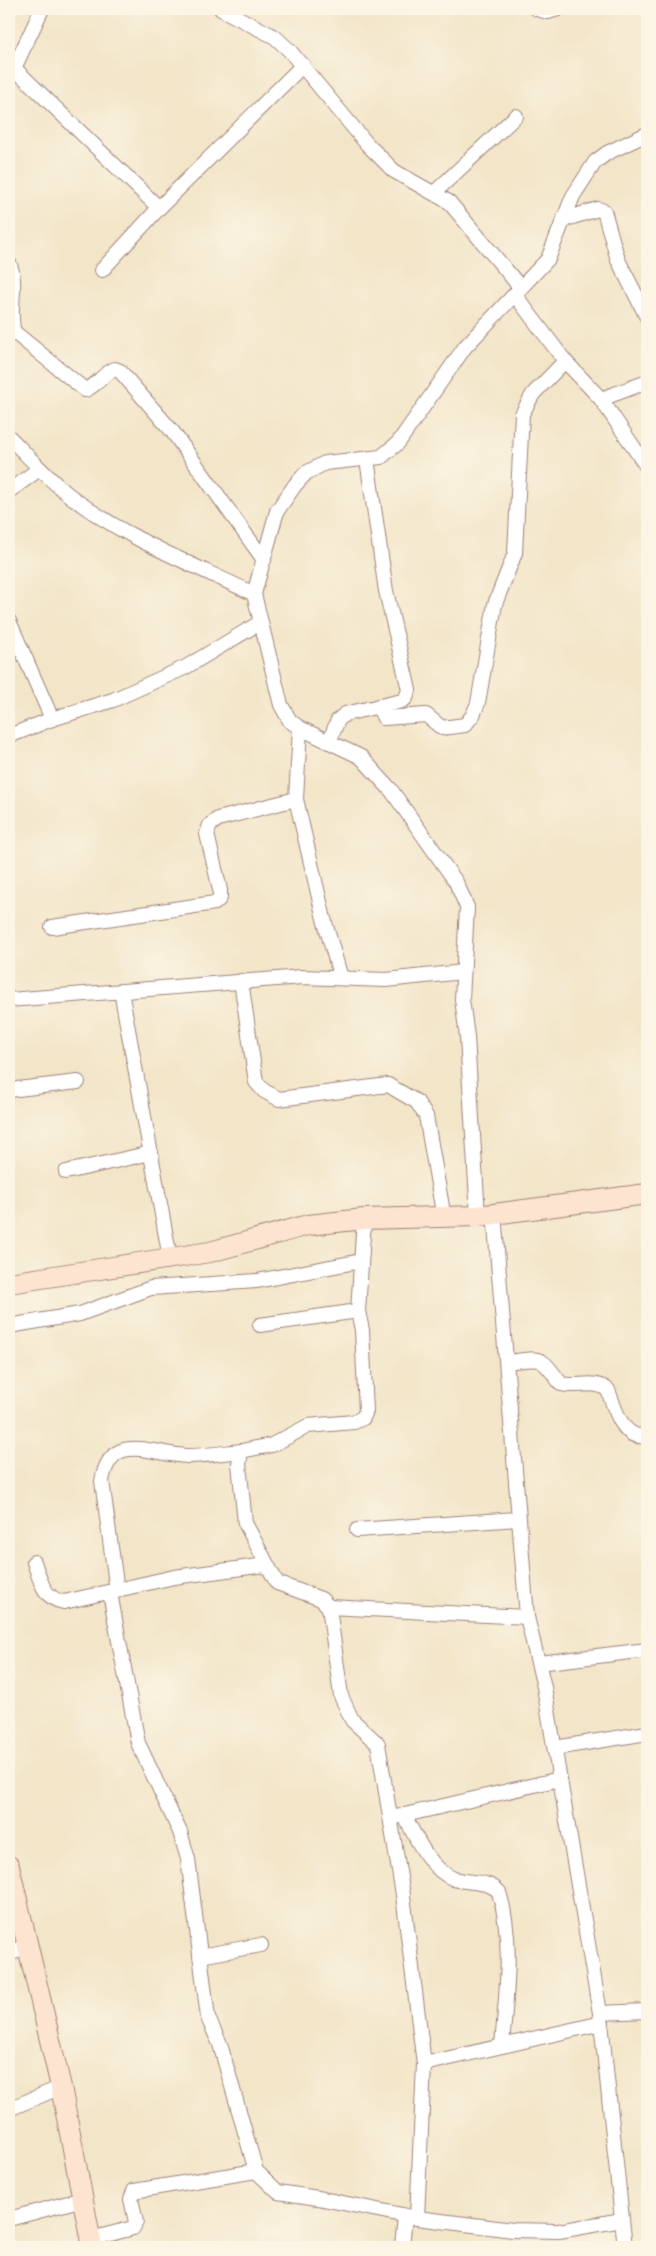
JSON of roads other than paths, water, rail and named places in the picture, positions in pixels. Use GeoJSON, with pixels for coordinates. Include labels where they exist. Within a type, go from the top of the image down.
{"type":"FeatureCollection","features":[{"type":"Feature","properties":{"kind":"main road"},"geometry":{"type":"LineString","coordinates":[[9,1283],[210,1252],[247,1244],[308,1225],[364,1219],[444,1218],[486,1215],[647,1194]]}},
{"type":"Feature","properties":{"kind":"main road"},"geometry":{"type":"LineString","coordinates":[[9,1866],[61,2087],[92,2243]]}},
{"type":"Feature","properties":{"kind":"street"},"geometry":{"type":"LineString","coordinates":[[42,9],[11,74],[159,208]]}},
{"type":"Feature","properties":{"kind":"street"},"geometry":{"type":"LineString","coordinates":[[220,9],[275,38],[303,64],[367,144],[394,171],[416,186],[434,193],[456,210],[518,291],[565,361],[601,399],[647,467]]}},
{"type":"Feature","properties":{"kind":"street"},"geometry":{"type":"LineString","coordinates":[[536,9],[548,12],[558,9]]}},
{"type":"Feature","properties":{"kind":"street"},"geometry":{"type":"LineString","coordinates":[[102,270],[159,208],[303,64]]}},
{"type":"Feature","properties":{"kind":"street"},"geometry":{"type":"LineString","coordinates":[[434,193],[516,116]]}},
{"type":"Feature","properties":{"kind":"street"},"geometry":{"type":"LineString","coordinates":[[625,2247],[601,2018],[555,1748],[527,1617],[507,1362],[486,1215],[462,1000],[467,906],[456,882],[391,790],[361,757],[300,728],[290,721],[280,705],[254,594],[277,511],[306,473],[324,463],[381,457],[398,443],[465,347],[548,260],[573,196],[595,162],[607,153],[647,134]]}},
{"type":"Feature","properties":{"kind":"street"},"geometry":{"type":"LineString","coordinates":[[566,218],[598,209],[604,211],[618,260],[647,317]]}},
{"type":"Feature","properties":{"kind":"street"},"geometry":{"type":"LineString","coordinates":[[9,263],[13,276],[10,309],[14,332],[85,390],[110,371],[115,369],[120,371],[172,431],[264,560]]}},
{"type":"Feature","properties":{"kind":"street"},"geometry":{"type":"LineString","coordinates":[[378,706],[384,718],[426,715],[442,728],[465,725],[473,716],[478,703],[495,604],[515,553],[522,414],[533,394],[565,361]]}},
{"type":"Feature","properties":{"kind":"street"},"geometry":{"type":"LineString","coordinates":[[601,399],[647,382]]}},
{"type":"Feature","properties":{"kind":"street"},"geometry":{"type":"LineString","coordinates":[[9,437],[38,470],[71,497],[140,539],[254,594]]}},
{"type":"Feature","properties":{"kind":"street"},"geometry":{"type":"LineString","coordinates":[[329,742],[338,720],[345,714],[402,700],[406,698],[409,690],[386,592],[367,459]]}},
{"type":"Feature","properties":{"kind":"street"},"geometry":{"type":"LineString","coordinates":[[9,491],[38,470]]}},
{"type":"Feature","properties":{"kind":"street"},"geometry":{"type":"LineString","coordinates":[[9,621],[52,719]]}},
{"type":"Feature","properties":{"kind":"street"},"geometry":{"type":"LineString","coordinates":[[9,736],[52,719],[113,700],[186,667],[261,622]]}},
{"type":"Feature","properties":{"kind":"street"},"geometry":{"type":"LineString","coordinates":[[300,728],[296,799],[324,919],[341,978]]}},
{"type":"Feature","properties":{"kind":"street"},"geometry":{"type":"LineString","coordinates":[[52,928],[214,903],[220,898],[220,890],[207,834],[210,825],[218,819],[296,799]]}},
{"type":"Feature","properties":{"kind":"street"},"geometry":{"type":"LineString","coordinates":[[9,1000],[302,977],[386,980],[463,972]]}},
{"type":"Feature","properties":{"kind":"street"},"geometry":{"type":"LineString","coordinates":[[241,982],[256,1082],[264,1091],[279,1099],[388,1085],[418,1102],[426,1116],[444,1218]]}},
{"type":"Feature","properties":{"kind":"street"},"geometry":{"type":"LineString","coordinates":[[121,991],[170,1258]]}},
{"type":"Feature","properties":{"kind":"street"},"geometry":{"type":"LineString","coordinates":[[9,1090],[78,1082]]}},
{"type":"Feature","properties":{"kind":"street"},"geometry":{"type":"LineString","coordinates":[[66,1172],[150,1153]]}},
{"type":"Feature","properties":{"kind":"street"},"geometry":{"type":"LineString","coordinates":[[364,1219],[358,1311],[362,1330],[367,1404],[363,1418],[354,1422],[308,1426],[272,1445],[241,1451],[186,1456],[150,1448],[127,1448],[110,1459],[105,1466],[102,1481],[114,1592],[138,1744],[180,1832],[188,1859],[208,2018],[220,2044],[256,2172],[278,2192],[411,2217],[513,2230],[559,2231],[622,2220]]}},
{"type":"Feature","properties":{"kind":"street"},"geometry":{"type":"LineString","coordinates":[[9,1326],[80,1314],[104,1303],[151,1288],[257,1282],[361,1261]]}},
{"type":"Feature","properties":{"kind":"street"},"geometry":{"type":"LineString","coordinates":[[260,1325],[358,1311]]}},
{"type":"Feature","properties":{"kind":"street"},"geometry":{"type":"LineString","coordinates":[[507,1362],[538,1358],[545,1363],[561,1384],[576,1386],[598,1384],[604,1387],[608,1390],[620,1422],[635,1435],[647,1436]]}},
{"type":"Feature","properties":{"kind":"street"},"geometry":{"type":"LineString","coordinates":[[241,1451],[239,1464],[245,1524],[277,1583],[321,1600],[329,1607],[527,1617]]}},
{"type":"Feature","properties":{"kind":"street"},"geometry":{"type":"LineString","coordinates":[[357,1530],[518,1519]]}},
{"type":"Feature","properties":{"kind":"street"},"geometry":{"type":"LineString","coordinates":[[34,1562],[46,1594],[55,1601],[64,1602],[174,1577],[266,1565]]}},
{"type":"Feature","properties":{"kind":"street"},"geometry":{"type":"LineString","coordinates":[[329,1607],[341,1696],[352,1720],[378,1744],[397,1817],[403,1895],[424,2064],[411,2217],[402,2247]]}},
{"type":"Feature","properties":{"kind":"street"},"geometry":{"type":"LineString","coordinates":[[538,1663],[647,1650]]}},
{"type":"Feature","properties":{"kind":"street"},"geometry":{"type":"LineString","coordinates":[[555,1748],[647,1733]]}},
{"type":"Feature","properties":{"kind":"street"},"geometry":{"type":"LineString","coordinates":[[397,1817],[560,1779]]}},
{"type":"Feature","properties":{"kind":"street"},"geometry":{"type":"LineString","coordinates":[[397,1817],[437,1867],[453,1878],[488,1885],[499,1892],[509,1946],[502,2046]]}},
{"type":"Feature","properties":{"kind":"street"},"geometry":{"type":"LineString","coordinates":[[9,1955],[27,1944]]}},
{"type":"Feature","properties":{"kind":"street"},"geometry":{"type":"LineString","coordinates":[[200,1956],[262,1945]]}},
{"type":"Feature","properties":{"kind":"street"},"geometry":{"type":"LineString","coordinates":[[424,2064],[502,2046],[601,2018],[647,2011]]}},
{"type":"Feature","properties":{"kind":"street"},"geometry":{"type":"LineString","coordinates":[[9,2109],[61,2087]]}},
{"type":"Feature","properties":{"kind":"street"},"geometry":{"type":"LineString","coordinates":[[92,2243],[133,2228],[136,2222],[131,2199],[134,2191],[256,2172]]}},
{"type":"Feature","properties":{"kind":"street"},"geometry":{"type":"LineString","coordinates":[[9,2219],[83,2199]]}}]}
